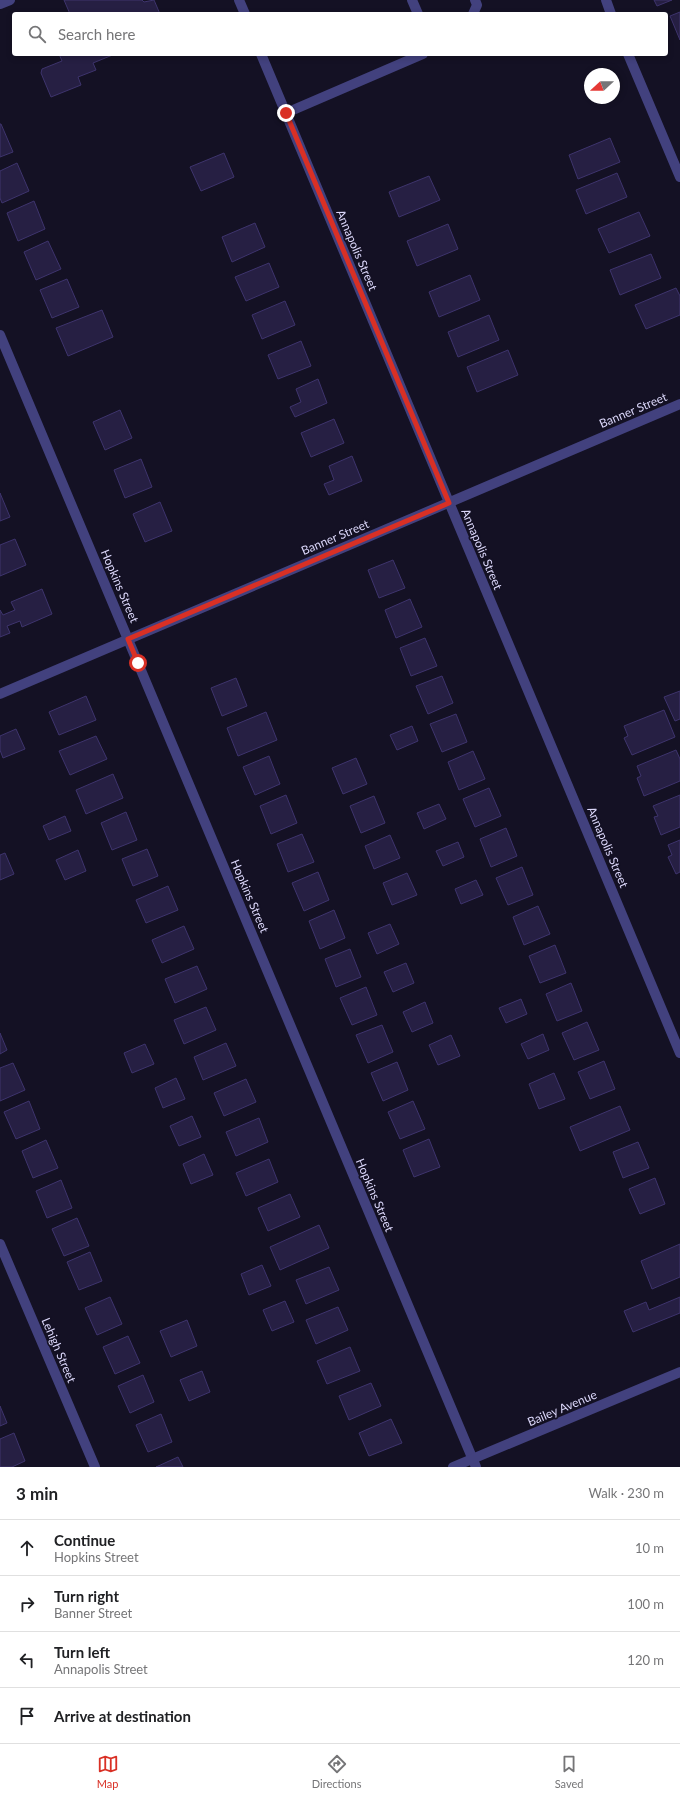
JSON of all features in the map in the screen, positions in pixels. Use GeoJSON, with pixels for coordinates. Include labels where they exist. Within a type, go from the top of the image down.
{"type":"FeatureCollection","features":[{"type":"Feature","properties":{"kind":"street"},"geometry":{"type":"LineString","coordinates":[[0,4],[10,0]]}},
{"type":"Feature","properties":{"kind":"street"},"geometry":{"type":"LineString","coordinates":[[239,0],[243,12]]}},
{"type":"Feature","properties":{"kind":"street"},"geometry":{"type":"LineString","coordinates":[[412,0],[417,12]]}},
{"type":"Feature","properties":{"kind":"street"},"geometry":{"type":"LineString","coordinates":[[474,12],[477,5],[475,0]]}},
{"type":"Feature","properties":{"kind":"street"},"geometry":{"type":"LineString","coordinates":[[606,0],[610,12]]}},
{"type":"Feature","properties":{"kind":"street","name":"Annapolis Street"},"geometry":{"type":"LineString","coordinates":[[262,56],[680,1053]]}},
{"type":"Feature","properties":{"kind":"street"},"geometry":{"type":"LineString","coordinates":[[286,113],[418,56]]}},
{"type":"Feature","properties":{"kind":"street"},"geometry":{"type":"LineString","coordinates":[[629,56],[680,177]]}},
{"type":"Feature","properties":{"kind":"street","name":"Hopkins Street"},"geometry":{"type":"LineString","coordinates":[[0,336],[474,1463]]}},
{"type":"Feature","properties":{"kind":"street","name":"Banner Street"},"geometry":{"type":"LineString","coordinates":[[0,694],[680,404]]}},
{"type":"Feature","properties":{"kind":"street","name":"Lehigh Street"},"geometry":{"type":"LineString","coordinates":[[0,1244],[95,1467]]}},
{"type":"Feature","properties":{"kind":"street","name":"Bailey Avenue"},"geometry":{"type":"LineString","coordinates":[[453,1467],[474,1463],[680,1372]]}},
{"type":"Feature","properties":{"kind":"building"},"geometry":{"type":"Polygon","coordinates":[[[64,0],[142,0],[144,2],[154,0],[159,12],[69,12],[64,0]]]}},
{"type":"Feature","properties":{"kind":"building"},"geometry":{"type":"Polygon","coordinates":[[[654,0],[672,0],[657,6],[654,0]]]}},
{"type":"Feature","properties":{"kind":"building"},"geometry":{"type":"Polygon","coordinates":[[[680,12],[680,40],[670,16],[680,12]]]}},
{"type":"Feature","properties":{"kind":"building"},"geometry":{"type":"Polygon","coordinates":[[[60,56],[110,56],[93,63],[96,70],[78,77],[81,85],[51,97],[41,73],[42,69],[62,61],[60,56]]]}},
{"type":"Feature","properties":{"kind":"building"},"geometry":{"type":"Polygon","coordinates":[[[0,124],[13,152],[0,157],[0,124]]]}},
{"type":"Feature","properties":{"kind":"building"},"geometry":{"type":"Polygon","coordinates":[[[610,138],[620,162],[578,179],[569,155],[610,138]]]}},
{"type":"Feature","properties":{"kind":"building"},"geometry":{"type":"Polygon","coordinates":[[[224,153],[234,177],[201,191],[190,167],[224,153]]]}},
{"type":"Feature","properties":{"kind":"building"},"geometry":{"type":"Polygon","coordinates":[[[17,163],[29,191],[2,203],[0,198],[0,171],[17,163]]]}},
{"type":"Feature","properties":{"kind":"building"},"geometry":{"type":"Polygon","coordinates":[[[617,173],[627,197],[586,214],[576,190],[617,173]]]}},
{"type":"Feature","properties":{"kind":"building"},"geometry":{"type":"Polygon","coordinates":[[[429,176],[440,200],[399,217],[389,192],[429,176]]]}},
{"type":"Feature","properties":{"kind":"building"},"geometry":{"type":"Polygon","coordinates":[[[34,201],[45,229],[18,241],[7,213],[34,201]]]}},
{"type":"Feature","properties":{"kind":"building"},"geometry":{"type":"Polygon","coordinates":[[[639,212],[650,236],[609,253],[598,229],[639,212]]]}},
{"type":"Feature","properties":{"kind":"building"},"geometry":{"type":"Polygon","coordinates":[[[255,223],[265,247],[232,262],[222,237],[255,223]]]}},
{"type":"Feature","properties":{"kind":"building"},"geometry":{"type":"Polygon","coordinates":[[[448,224],[458,249],[417,266],[407,241],[448,224]]]}},
{"type":"Feature","properties":{"kind":"building"},"geometry":{"type":"Polygon","coordinates":[[[48,241],[61,269],[36,280],[24,252],[48,241]]]}},
{"type":"Feature","properties":{"kind":"building"},"geometry":{"type":"Polygon","coordinates":[[[651,254],[661,278],[620,295],[610,270],[651,254]]]}},
{"type":"Feature","properties":{"kind":"building"},"geometry":{"type":"Polygon","coordinates":[[[269,263],[279,287],[246,301],[235,277],[269,263]]]}},
{"type":"Feature","properties":{"kind":"building"},"geometry":{"type":"Polygon","coordinates":[[[470,275],[480,300],[439,317],[429,292],[470,275]]]}},
{"type":"Feature","properties":{"kind":"building"},"geometry":{"type":"Polygon","coordinates":[[[67,279],[79,307],[52,318],[40,290],[67,279]]]}},
{"type":"Feature","properties":{"kind":"building"},"geometry":{"type":"Polygon","coordinates":[[[676,288],[680,296],[680,315],[646,329],[635,305],[676,288]]]}},
{"type":"Feature","properties":{"kind":"building"},"geometry":{"type":"Polygon","coordinates":[[[285,301],[295,325],[262,339],[252,315],[285,301]]]}},
{"type":"Feature","properties":{"kind":"building"},"geometry":{"type":"Polygon","coordinates":[[[102,310],[113,337],[68,356],[56,328],[102,310]]]}},
{"type":"Feature","properties":{"kind":"building"},"geometry":{"type":"Polygon","coordinates":[[[489,315],[499,340],[458,357],[448,332],[489,315]]]}},
{"type":"Feature","properties":{"kind":"building"},"geometry":{"type":"Polygon","coordinates":[[[301,341],[311,366],[278,379],[268,355],[301,341]]]}},
{"type":"Feature","properties":{"kind":"building"},"geometry":{"type":"Polygon","coordinates":[[[508,350],[518,375],[477,392],[467,367],[508,350]]]}},
{"type":"Feature","properties":{"kind":"building"},"geometry":{"type":"Polygon","coordinates":[[[318,379],[327,403],[295,417],[290,407],[301,402],[296,389],[318,379]]]}},
{"type":"Feature","properties":{"kind":"building"},"geometry":{"type":"Polygon","coordinates":[[[120,410],[132,438],[105,450],[93,422],[120,410]]]}},
{"type":"Feature","properties":{"kind":"building"},"geometry":{"type":"Polygon","coordinates":[[[334,419],[344,443],[311,457],[301,433],[334,419]]]}},
{"type":"Feature","properties":{"kind":"building"},"geometry":{"type":"Polygon","coordinates":[[[352,456],[362,481],[329,495],[324,484],[334,480],[329,466],[352,456]]]}},
{"type":"Feature","properties":{"kind":"building"},"geometry":{"type":"Polygon","coordinates":[[[141,459],[152,487],[125,498],[114,470],[141,459]]]}},
{"type":"Feature","properties":{"kind":"building"},"geometry":{"type":"Polygon","coordinates":[[[0,493],[10,517],[0,521],[0,493]]]}},
{"type":"Feature","properties":{"kind":"building"},"geometry":{"type":"Polygon","coordinates":[[[160,502],[172,531],[145,542],[133,514],[160,502]]]}},
{"type":"Feature","properties":{"kind":"building"},"geometry":{"type":"Polygon","coordinates":[[[15,539],[26,565],[0,576],[0,545],[15,539]]]}},
{"type":"Feature","properties":{"kind":"building"},"geometry":{"type":"Polygon","coordinates":[[[393,560],[405,588],[379,598],[368,570],[393,560]]]}},
{"type":"Feature","properties":{"kind":"building"},"geometry":{"type":"Polygon","coordinates":[[[42,589],[52,614],[22,627],[20,621],[7,626],[10,633],[0,637],[0,610],[3,615],[15,610],[11,602],[42,589]]]}},
{"type":"Feature","properties":{"kind":"building"},"geometry":{"type":"Polygon","coordinates":[[[410,599],[422,627],[396,638],[385,610],[410,599]]]}},
{"type":"Feature","properties":{"kind":"building"},"geometry":{"type":"Polygon","coordinates":[[[425,638],[437,666],[411,676],[400,648],[425,638]]]}},
{"type":"Feature","properties":{"kind":"building"},"geometry":{"type":"Polygon","coordinates":[[[442,676],[453,703],[428,714],[416,686],[442,676]]]}},
{"type":"Feature","properties":{"kind":"building"},"geometry":{"type":"Polygon","coordinates":[[[236,678],[247,706],[222,716],[211,688],[236,678]]]}},
{"type":"Feature","properties":{"kind":"building"},"geometry":{"type":"Polygon","coordinates":[[[680,691],[680,719],[675,721],[664,697],[680,691]]]}},
{"type":"Feature","properties":{"kind":"building"},"geometry":{"type":"Polygon","coordinates":[[[86,696],[96,720],[59,735],[49,712],[86,696]]]}},
{"type":"Feature","properties":{"kind":"building"},"geometry":{"type":"Polygon","coordinates":[[[664,710],[675,737],[632,755],[624,738],[628,736],[624,726],[664,710]]]}},
{"type":"Feature","properties":{"kind":"building"},"geometry":{"type":"Polygon","coordinates":[[[266,712],[277,740],[238,756],[227,728],[266,712]]]}},
{"type":"Feature","properties":{"kind":"building"},"geometry":{"type":"Polygon","coordinates":[[[456,714],[467,742],[442,752],[430,724],[456,714]]]}},
{"type":"Feature","properties":{"kind":"building"},"geometry":{"type":"Polygon","coordinates":[[[412,726],[418,741],[397,750],[390,735],[412,726]]]}},
{"type":"Feature","properties":{"kind":"building"},"geometry":{"type":"Polygon","coordinates":[[[16,729],[25,749],[3,758],[0,750],[0,736],[16,729]]]}},
{"type":"Feature","properties":{"kind":"building"},"geometry":{"type":"Polygon","coordinates":[[[96,736],[107,759],[70,775],[59,751],[96,736]]]}},
{"type":"Feature","properties":{"kind":"building"},"geometry":{"type":"Polygon","coordinates":[[[676,750],[680,759],[680,781],[644,796],[637,778],[641,776],[637,766],[676,750]]]}},
{"type":"Feature","properties":{"kind":"building"},"geometry":{"type":"Polygon","coordinates":[[[473,751],[485,779],[459,790],[448,762],[473,751]]]}},
{"type":"Feature","properties":{"kind":"building"},"geometry":{"type":"Polygon","coordinates":[[[269,756],[280,784],[255,795],[243,767],[269,756]]]}},
{"type":"Feature","properties":{"kind":"building"},"geometry":{"type":"Polygon","coordinates":[[[356,758],[367,784],[343,794],[332,768],[356,758]]]}},
{"type":"Feature","properties":{"kind":"building"},"geometry":{"type":"Polygon","coordinates":[[[113,774],[123,798],[86,814],[76,790],[113,774]]]}},
{"type":"Feature","properties":{"kind":"building"},"geometry":{"type":"Polygon","coordinates":[[[489,788],[501,816],[475,827],[463,799],[489,788]]]}},
{"type":"Feature","properties":{"kind":"building"},"geometry":{"type":"Polygon","coordinates":[[[286,795],[297,823],[271,834],[260,806],[286,795]]]}},
{"type":"Feature","properties":{"kind":"building"},"geometry":{"type":"Polygon","coordinates":[[[680,795],[680,827],[661,835],[654,817],[658,816],[653,806],[680,795]]]}},
{"type":"Feature","properties":{"kind":"building"},"geometry":{"type":"Polygon","coordinates":[[[374,796],[385,823],[361,833],[350,806],[374,796]]]}},
{"type":"Feature","properties":{"kind":"building"},"geometry":{"type":"Polygon","coordinates":[[[439,804],[446,819],[424,829],[417,813],[439,804]]]}},
{"type":"Feature","properties":{"kind":"building"},"geometry":{"type":"Polygon","coordinates":[[[126,812],[137,840],[112,850],[101,823],[126,812]]]}},
{"type":"Feature","properties":{"kind":"building"},"geometry":{"type":"Polygon","coordinates":[[[65,816],[71,831],[49,840],[43,826],[65,816]]]}},
{"type":"Feature","properties":{"kind":"building"},"geometry":{"type":"Polygon","coordinates":[[[506,828],[517,856],[491,867],[480,839],[506,828]]]}},
{"type":"Feature","properties":{"kind":"building"},"geometry":{"type":"Polygon","coordinates":[[[302,834],[314,862],[288,872],[277,844],[302,834]]]}},
{"type":"Feature","properties":{"kind":"building"},"geometry":{"type":"Polygon","coordinates":[[[390,835],[400,858],[374,869],[365,846],[390,835]]]}},
{"type":"Feature","properties":{"kind":"building"},"geometry":{"type":"Polygon","coordinates":[[[680,840],[680,872],[676,874],[668,857],[672,855],[668,845],[680,840]]]}},
{"type":"Feature","properties":{"kind":"building"},"geometry":{"type":"Polygon","coordinates":[[[458,842],[464,857],[443,866],[436,851],[458,842]]]}},
{"type":"Feature","properties":{"kind":"building"},"geometry":{"type":"Polygon","coordinates":[[[147,849],[158,876],[133,886],[122,859],[147,849]]]}},
{"type":"Feature","properties":{"kind":"building"},"geometry":{"type":"Polygon","coordinates":[[[78,850],[86,871],[65,880],[56,860],[78,850]]]}},
{"type":"Feature","properties":{"kind":"building"},"geometry":{"type":"Polygon","coordinates":[[[5,853],[14,874],[0,880],[0,855],[5,853]]]}},
{"type":"Feature","properties":{"kind":"building"},"geometry":{"type":"Polygon","coordinates":[[[522,867],[533,895],[508,905],[496,878],[522,867]]]}},
{"type":"Feature","properties":{"kind":"building"},"geometry":{"type":"Polygon","coordinates":[[[318,872],[329,900],[304,911],[292,883],[318,872]]]}},
{"type":"Feature","properties":{"kind":"building"},"geometry":{"type":"Polygon","coordinates":[[[407,873],[417,895],[392,905],[383,883],[407,873]]]}},
{"type":"Feature","properties":{"kind":"building"},"geometry":{"type":"Polygon","coordinates":[[[476,880],[483,895],[461,904],[455,889],[476,880]]]}},
{"type":"Feature","properties":{"kind":"building"},"geometry":{"type":"Polygon","coordinates":[[[168,886],[178,910],[146,923],[136,900],[168,886]]]}},
{"type":"Feature","properties":{"kind":"building"},"geometry":{"type":"Polygon","coordinates":[[[538,906],[550,934],[524,945],[513,917],[538,906]]]}},
{"type":"Feature","properties":{"kind":"building"},"geometry":{"type":"Polygon","coordinates":[[[334,910],[345,938],[320,949],[309,921],[334,910]]]}},
{"type":"Feature","properties":{"kind":"building"},"geometry":{"type":"Polygon","coordinates":[[[390,924],[399,944],[377,954],[368,933],[390,924]]]}},
{"type":"Feature","properties":{"kind":"building"},"geometry":{"type":"Polygon","coordinates":[[[184,926],[194,949],[162,963],[152,940],[184,926]]]}},
{"type":"Feature","properties":{"kind":"building"},"geometry":{"type":"Polygon","coordinates":[[[555,945],[566,973],[540,983],[529,956],[555,945]]]}},
{"type":"Feature","properties":{"kind":"building"},"geometry":{"type":"Polygon","coordinates":[[[350,949],[361,977],[336,987],[325,959],[350,949]]]}},
{"type":"Feature","properties":{"kind":"building"},"geometry":{"type":"Polygon","coordinates":[[[406,963],[414,983],[393,992],[384,972],[406,963]]]}},
{"type":"Feature","properties":{"kind":"building"},"geometry":{"type":"Polygon","coordinates":[[[197,966],[207,989],[175,1003],[165,979],[197,966]]]}},
{"type":"Feature","properties":{"kind":"building"},"geometry":{"type":"Polygon","coordinates":[[[571,983],[582,1011],[557,1021],[546,994],[571,983]]]}},
{"type":"Feature","properties":{"kind":"building"},"geometry":{"type":"Polygon","coordinates":[[[366,987],[377,1015],[352,1025],[340,998],[366,987]]]}},
{"type":"Feature","properties":{"kind":"building"},"geometry":{"type":"Polygon","coordinates":[[[521,999],[527,1014],[506,1023],[499,1008],[521,999]]]}},
{"type":"Feature","properties":{"kind":"building"},"geometry":{"type":"Polygon","coordinates":[[[425,1002],[433,1023],[412,1032],[403,1012],[425,1002]]]}},
{"type":"Feature","properties":{"kind":"building"},"geometry":{"type":"Polygon","coordinates":[[[206,1007],[216,1030],[184,1044],[174,1020],[206,1007]]]}},
{"type":"Feature","properties":{"kind":"building"},"geometry":{"type":"Polygon","coordinates":[[[587,1022],[599,1050],[574,1060],[562,1033],[587,1022]]]}},
{"type":"Feature","properties":{"kind":"building"},"geometry":{"type":"Polygon","coordinates":[[[382,1025],[393,1052],[368,1063],[356,1035],[382,1025]]]}},
{"type":"Feature","properties":{"kind":"building"},"geometry":{"type":"Polygon","coordinates":[[[0,1033],[7,1050],[0,1054],[0,1033]]]}},
{"type":"Feature","properties":{"kind":"building"},"geometry":{"type":"Polygon","coordinates":[[[543,1034],[549,1050],[528,1059],[521,1044],[543,1034]]]}},
{"type":"Feature","properties":{"kind":"building"},"geometry":{"type":"Polygon","coordinates":[[[451,1035],[460,1056],[438,1065],[429,1045],[451,1035]]]}},
{"type":"Feature","properties":{"kind":"building"},"geometry":{"type":"Polygon","coordinates":[[[226,1043],[236,1066],[203,1080],[194,1057],[226,1043]]]}},
{"type":"Feature","properties":{"kind":"building"},"geometry":{"type":"Polygon","coordinates":[[[145,1044],[154,1064],[132,1073],[124,1053],[145,1044]]]}},
{"type":"Feature","properties":{"kind":"building"},"geometry":{"type":"Polygon","coordinates":[[[604,1061],[615,1089],[590,1099],[578,1072],[604,1061]]]}},
{"type":"Feature","properties":{"kind":"building"},"geometry":{"type":"Polygon","coordinates":[[[397,1062],[408,1090],[383,1101],[371,1073],[397,1062]]]}},
{"type":"Feature","properties":{"kind":"building"},"geometry":{"type":"Polygon","coordinates":[[[13,1063],[25,1090],[0,1101],[0,1068],[13,1063]]]}},
{"type":"Feature","properties":{"kind":"building"},"geometry":{"type":"Polygon","coordinates":[[[554,1073],[565,1099],[539,1109],[529,1084],[554,1073]]]}},
{"type":"Feature","properties":{"kind":"building"},"geometry":{"type":"Polygon","coordinates":[[[176,1078],[185,1099],[163,1108],[155,1088],[176,1078]]]}},
{"type":"Feature","properties":{"kind":"building"},"geometry":{"type":"Polygon","coordinates":[[[246,1079],[256,1102],[224,1116],[214,1093],[246,1079]]]}},
{"type":"Feature","properties":{"kind":"building"},"geometry":{"type":"Polygon","coordinates":[[[29,1101],[40,1129],[16,1139],[4,1112],[29,1101]]]}},
{"type":"Feature","properties":{"kind":"building"},"geometry":{"type":"Polygon","coordinates":[[[413,1101],[425,1129],[400,1139],[388,1112],[413,1101]]]}},
{"type":"Feature","properties":{"kind":"building"},"geometry":{"type":"Polygon","coordinates":[[[620,1106],[630,1130],[580,1151],[570,1127],[620,1106]]]}},
{"type":"Feature","properties":{"kind":"building"},"geometry":{"type":"Polygon","coordinates":[[[192,1116],[201,1137],[179,1146],[170,1126],[192,1116]]]}},
{"type":"Feature","properties":{"kind":"building"},"geometry":{"type":"Polygon","coordinates":[[[259,1118],[268,1142],[236,1156],[226,1132],[259,1118]]]}},
{"type":"Feature","properties":{"kind":"building"},"geometry":{"type":"Polygon","coordinates":[[[429,1139],[440,1167],[414,1177],[403,1150],[429,1139]]]}},
{"type":"Feature","properties":{"kind":"building"},"geometry":{"type":"Polygon","coordinates":[[[46,1140],[58,1168],[33,1178],[22,1151],[46,1140]]]}},
{"type":"Feature","properties":{"kind":"building"},"geometry":{"type":"Polygon","coordinates":[[[638,1142],[649,1168],[623,1178],[613,1152],[638,1142]]]}},
{"type":"Feature","properties":{"kind":"building"},"geometry":{"type":"Polygon","coordinates":[[[204,1154],[213,1175],[191,1184],[183,1164],[204,1154]]]}},
{"type":"Feature","properties":{"kind":"building"},"geometry":{"type":"Polygon","coordinates":[[[269,1159],[278,1182],[246,1196],[236,1173],[269,1159]]]}},
{"type":"Feature","properties":{"kind":"building"},"geometry":{"type":"Polygon","coordinates":[[[655,1178],[665,1204],[640,1214],[629,1189],[655,1178]]]}},
{"type":"Feature","properties":{"kind":"building"},"geometry":{"type":"Polygon","coordinates":[[[61,1180],[72,1208],[47,1218],[36,1191],[61,1180]]]}},
{"type":"Feature","properties":{"kind":"building"},"geometry":{"type":"Polygon","coordinates":[[[290,1194],[300,1217],[268,1231],[258,1208],[290,1194]]]}},
{"type":"Feature","properties":{"kind":"building"},"geometry":{"type":"Polygon","coordinates":[[[77,1218],[89,1246],[64,1256],[52,1229],[77,1218]]]}},
{"type":"Feature","properties":{"kind":"building"},"geometry":{"type":"Polygon","coordinates":[[[319,1225],[329,1248],[280,1270],[270,1247],[319,1225]]]}},
{"type":"Feature","properties":{"kind":"building"},"geometry":{"type":"Polygon","coordinates":[[[680,1244],[680,1277],[652,1289],[641,1261],[680,1244]]]}},
{"type":"Feature","properties":{"kind":"building"},"geometry":{"type":"Polygon","coordinates":[[[90,1252],[102,1281],[79,1290],[67,1262],[90,1252]]]}},
{"type":"Feature","properties":{"kind":"building"},"geometry":{"type":"Polygon","coordinates":[[[262,1265],[271,1286],[249,1295],[241,1274],[262,1265]]]}},
{"type":"Feature","properties":{"kind":"building"},"geometry":{"type":"Polygon","coordinates":[[[329,1267],[339,1290],[306,1304],[296,1280],[329,1267]]]}},
{"type":"Feature","properties":{"kind":"building"},"geometry":{"type":"Polygon","coordinates":[[[110,1297],[122,1324],[97,1335],[85,1308],[110,1297]]]}},
{"type":"Feature","properties":{"kind":"building"},"geometry":{"type":"Polygon","coordinates":[[[680,1297],[680,1313],[633,1332],[624,1311],[646,1302],[649,1310],[680,1297]]]}},
{"type":"Feature","properties":{"kind":"building"},"geometry":{"type":"Polygon","coordinates":[[[285,1301],[294,1322],[272,1331],[263,1310],[285,1301]]]}},
{"type":"Feature","properties":{"kind":"building"},"geometry":{"type":"Polygon","coordinates":[[[338,1307],[348,1330],[316,1344],[306,1320],[338,1307]]]}},
{"type":"Feature","properties":{"kind":"building"},"geometry":{"type":"Polygon","coordinates":[[[187,1320],[197,1346],[171,1357],[160,1331],[187,1320]]]}},
{"type":"Feature","properties":{"kind":"building"},"geometry":{"type":"Polygon","coordinates":[[[128,1336],[140,1363],[115,1374],[103,1347],[128,1336]]]}},
{"type":"Feature","properties":{"kind":"building"},"geometry":{"type":"Polygon","coordinates":[[[350,1347],[360,1371],[327,1384],[317,1361],[350,1347]]]}},
{"type":"Feature","properties":{"kind":"building"},"geometry":{"type":"Polygon","coordinates":[[[202,1371],[210,1392],[189,1401],[180,1380],[202,1371]]]}},
{"type":"Feature","properties":{"kind":"building"},"geometry":{"type":"Polygon","coordinates":[[[143,1375],[154,1402],[130,1413],[118,1386],[143,1375]]]}},
{"type":"Feature","properties":{"kind":"building"},"geometry":{"type":"Polygon","coordinates":[[[371,1383],[381,1406],[349,1420],[339,1396],[371,1383]]]}},
{"type":"Feature","properties":{"kind":"building"},"geometry":{"type":"Polygon","coordinates":[[[0,1406],[7,1423],[0,1426],[0,1406]]]}},
{"type":"Feature","properties":{"kind":"building"},"geometry":{"type":"Polygon","coordinates":[[[161,1414],[172,1442],[148,1452],[136,1425],[161,1414]]]}},
{"type":"Feature","properties":{"kind":"building"},"geometry":{"type":"Polygon","coordinates":[[[391,1419],[402,1443],[369,1456],[359,1433],[391,1419]]]}},
{"type":"Feature","properties":{"kind":"building"},"geometry":{"type":"Polygon","coordinates":[[[14,1433],[25,1461],[12,1467],[0,1467],[0,1439],[14,1433]]]}},
{"type":"Feature","properties":{"kind":"building"},"geometry":{"type":"Polygon","coordinates":[[[178,1457],[183,1467],[156,1467],[178,1457]]]}},
{"type":"Feature","properties":{"kind":"route"},"geometry":{"type":"LineString","coordinates":[[138,663],[128,639],[449,503],[286,113]]}}]}
